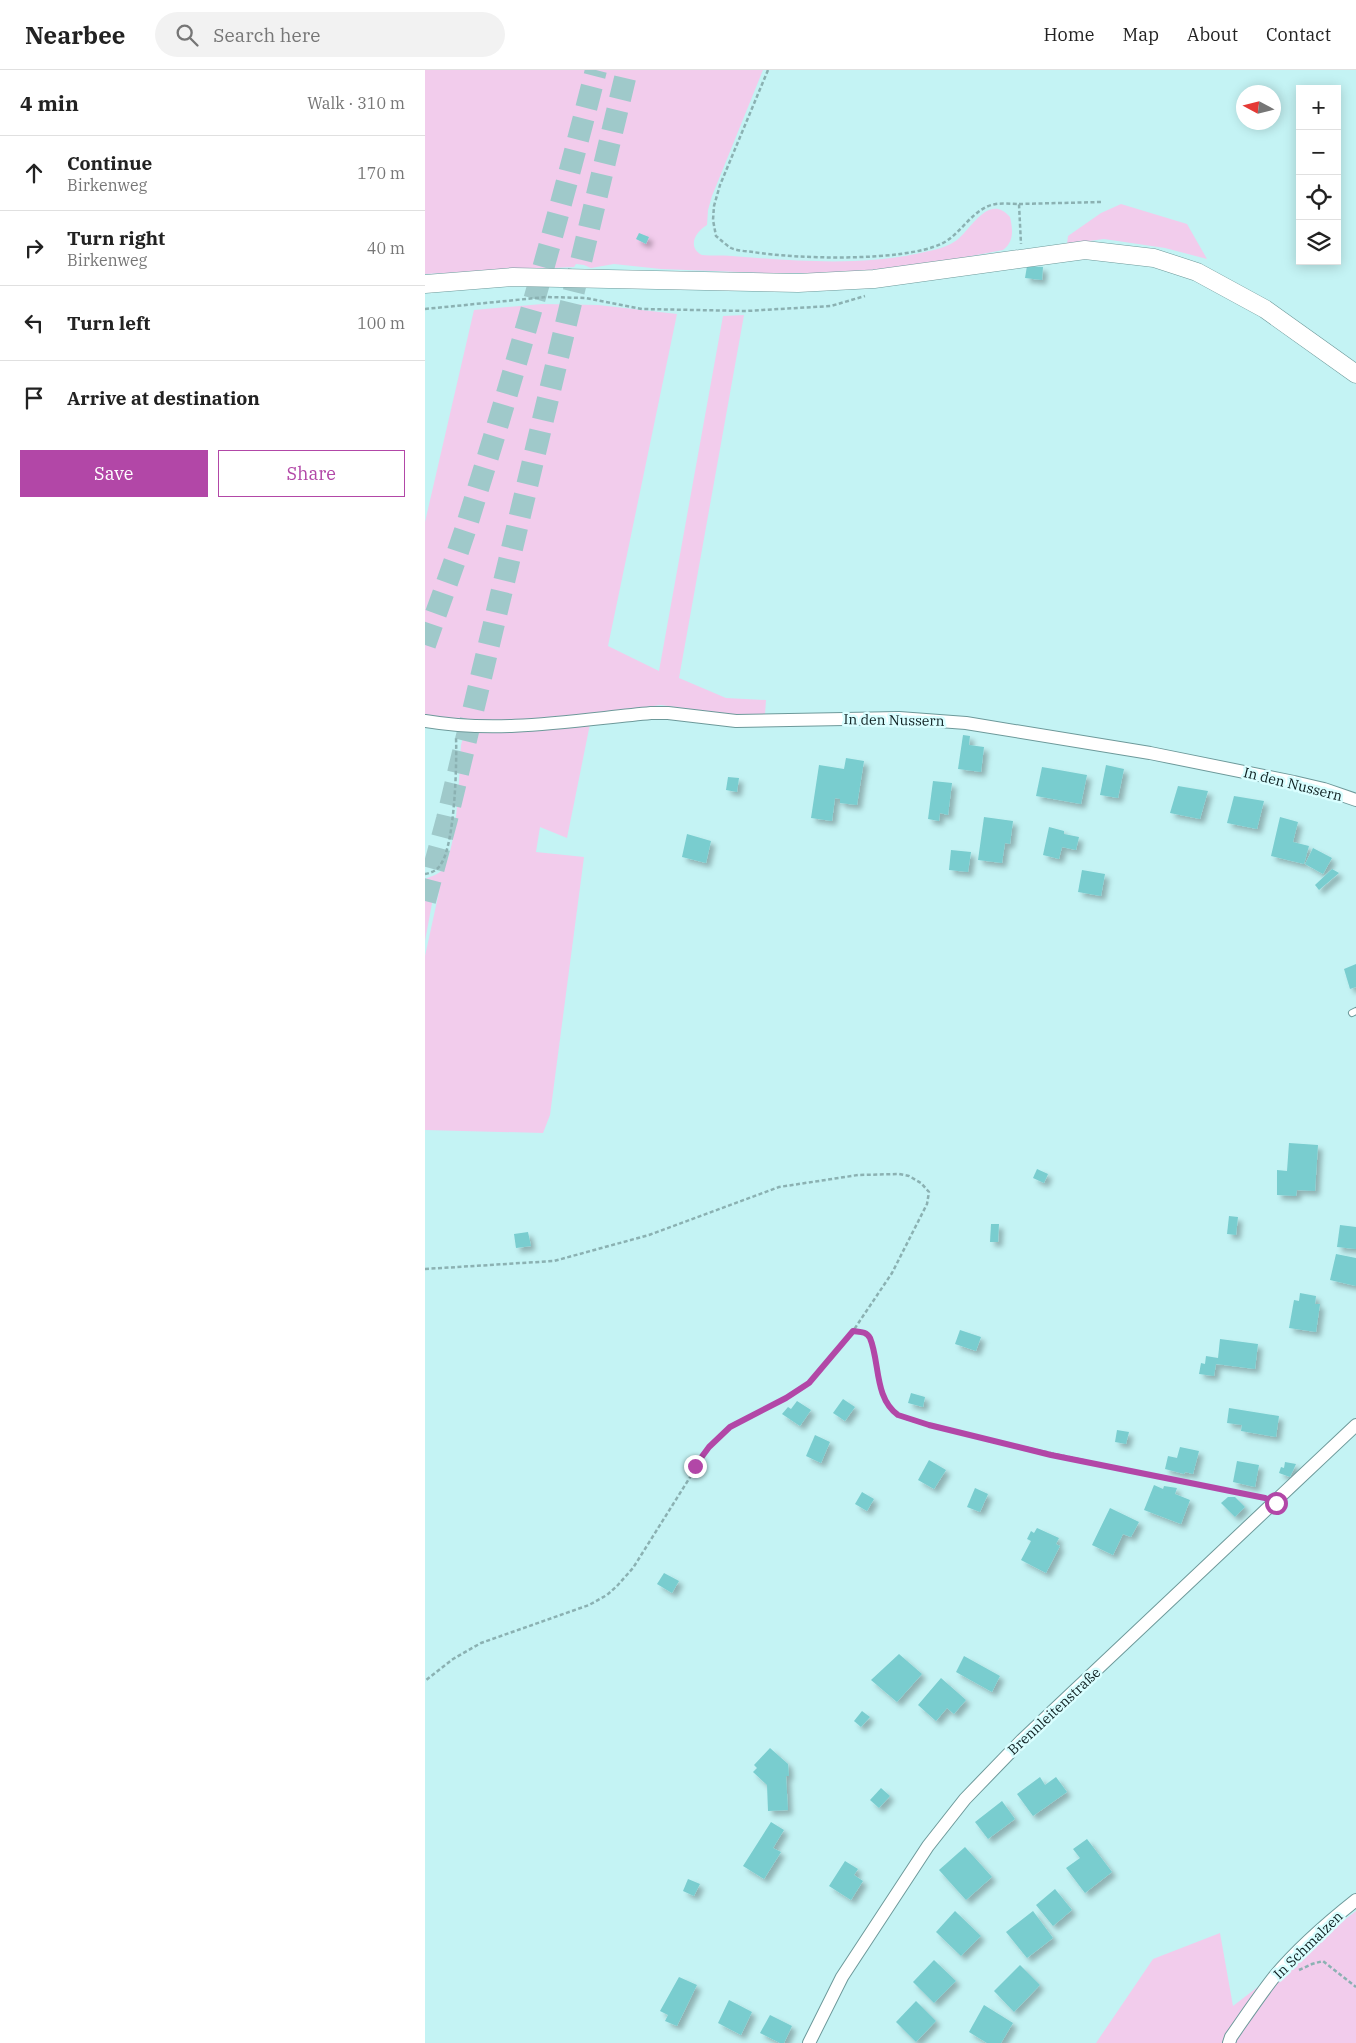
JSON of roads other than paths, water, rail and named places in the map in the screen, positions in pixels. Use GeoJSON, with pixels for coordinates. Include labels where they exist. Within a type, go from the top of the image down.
{"type":"FeatureCollection","features":[{"type":"Feature","properties":{"kind":"street"},"geometry":{"type":"LineString","coordinates":[[425,284],[513,277],[798,283],[874,279],[1085,250],[1154,258],[1197,272],[1265,309],[1356,374]]}},
{"type":"Feature","properties":{"kind":"street","name":"In den Nussern"},"geometry":{"type":"LineString","coordinates":[[425,721],[456,725],[515,727],[651,713],[736,721],[889,718],[966,723],[1150,753],[1294,782],[1324,789],[1356,800]]}},
{"type":"Feature","properties":{"kind":"street","name":"Brennleitenstraße"},"geometry":{"type":"LineString","coordinates":[[809,2043],[841,1977],[928,1846],[965,1799],[1022,1740],[1276,1503],[1356,1425]]}},
{"type":"Feature","properties":{"kind":"street","name":"In Schmalzen"},"geometry":{"type":"LineString","coordinates":[[1229,2043],[1231,2037],[1274,1978],[1294,1955],[1356,1900]]}},
{"type":"Feature","properties":{"kind":"tunnel"},"geometry":{"type":"LineString","coordinates":[[425,645],[468,523],[506,397],[553,234],[596,70]]}},
{"type":"Feature","properties":{"kind":"tunnel"},"geometry":{"type":"LineString","coordinates":[[425,901],[447,819],[627,70]]}}]}
